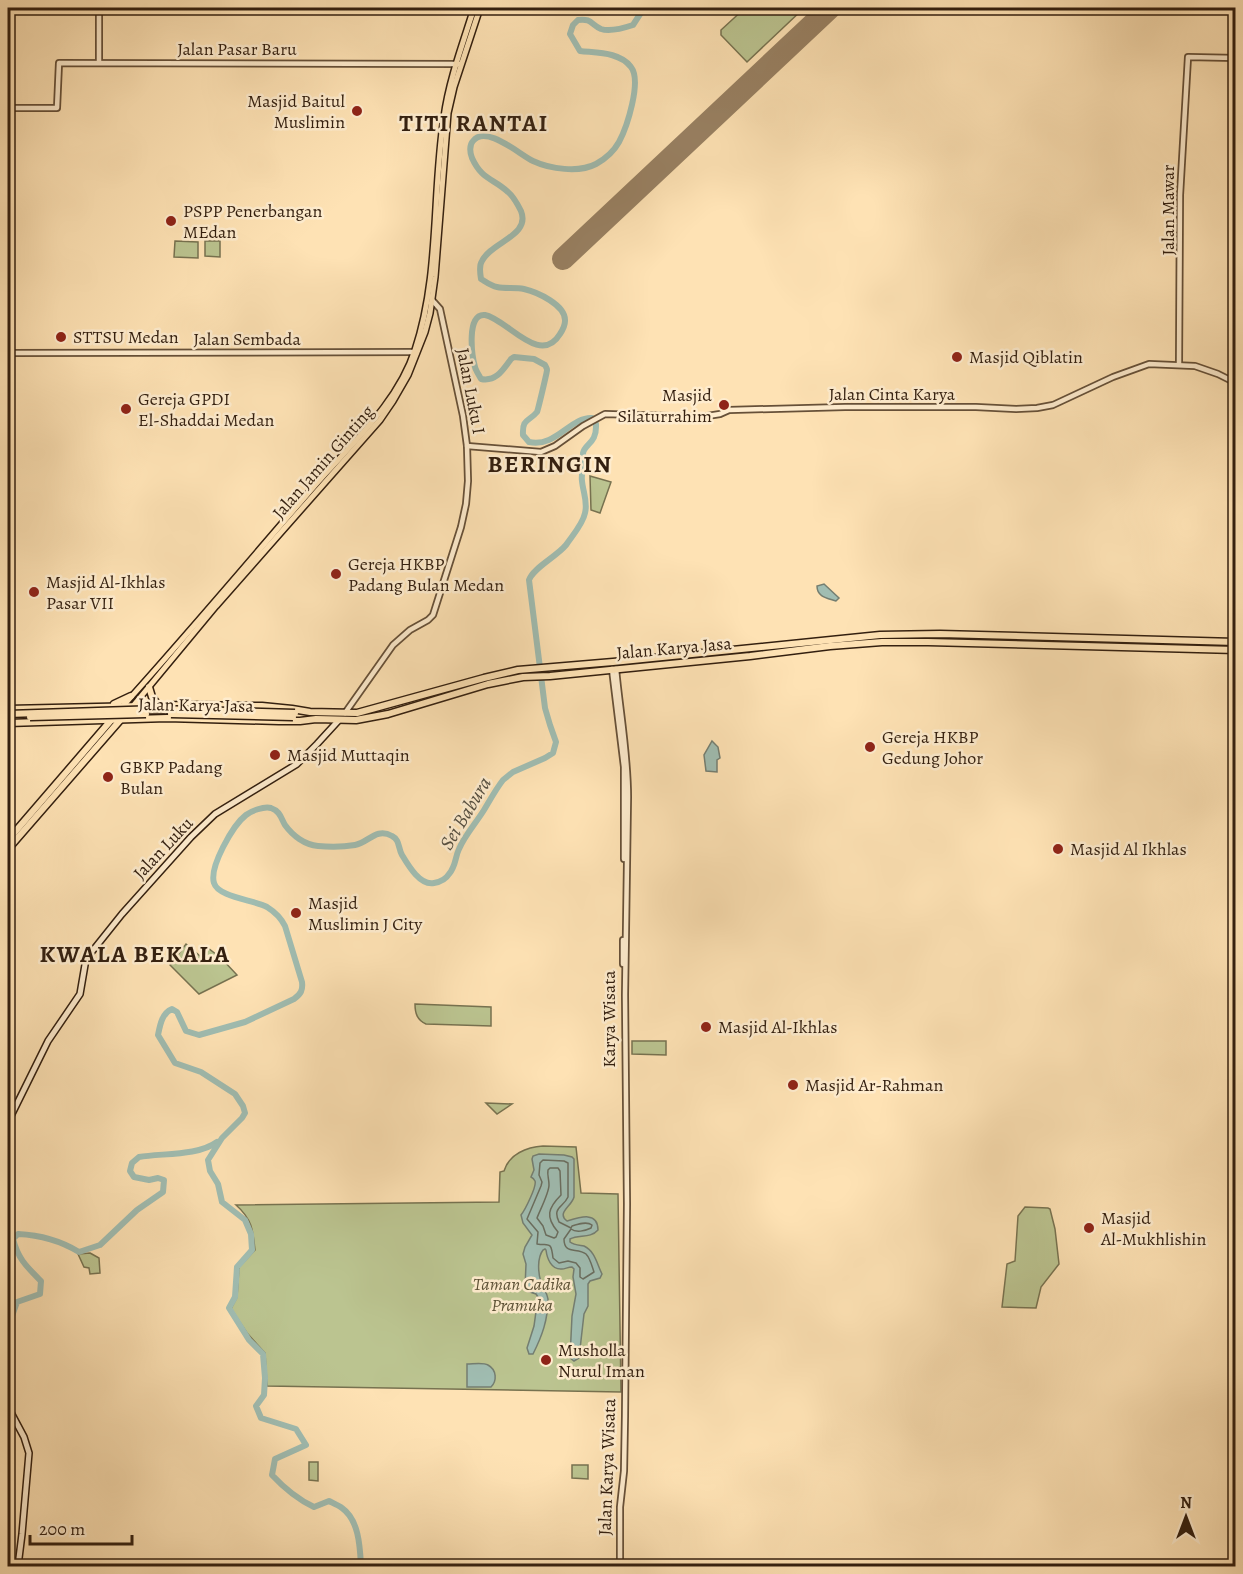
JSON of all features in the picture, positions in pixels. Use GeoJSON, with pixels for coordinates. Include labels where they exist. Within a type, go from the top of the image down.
{"type":"FeatureCollection","features":[{"type":"Feature","properties":{"kind":"highway","name":"Jalan Karya Jasa"},"geometry":{"type":"LineString","coordinates":[[8,723],[167,718],[356,720],[388,714],[528,669],[829,643],[1164,644],[1236,642]]}},
{"type":"Feature","properties":{"kind":"highway","name":"Jalan Karya Jasa"},"geometry":{"type":"LineString","coordinates":[[8,709],[158,705],[262,706],[310,712],[357,713],[505,676],[550,676],[750,656],[829,643]]}},
{"type":"Feature","properties":{"kind":"highway","name":"Jalan Karya Jasa"},"geometry":{"type":"LineString","coordinates":[[1164,644],[1236,650]]}},
{"type":"Feature","properties":{"kind":"highway"},"geometry":{"type":"LineString","coordinates":[[149,687],[158,705]]}},
{"type":"Feature","properties":{"kind":"highway"},"geometry":{"type":"LineString","coordinates":[[105,706],[132,696]]}},
{"type":"Feature","properties":{"kind":"highway"},"geometry":{"type":"LineString","coordinates":[[167,705],[165,712],[167,718]]}},
{"type":"Feature","properties":{"kind":"highway"},"geometry":{"type":"LineString","coordinates":[[94,706],[95,713],[91,719],[98,727],[98,734],[95,738]]}},
{"type":"Feature","properties":{"kind":"highway","name":"Jalan Jamin Ginting"},"geometry":{"type":"LineString","coordinates":[[8,840],[123,706]]}},
{"type":"Feature","properties":{"kind":"highway","name":"Jalan Jamin Ginting"},"geometry":{"type":"LineString","coordinates":[[8,849],[133,706]]}},
{"type":"Feature","properties":{"kind":"highway"},"geometry":{"type":"LineString","coordinates":[[8,716],[158,709],[294,715],[319,719]]}},
{"type":"Feature","properties":{"kind":"highway"},"geometry":{"type":"LineString","coordinates":[[294,715],[310,712]]}},
{"type":"Feature","properties":{"kind":"highway"},"geometry":{"type":"LineString","coordinates":[[105,736],[126,722],[135,719]]}},
{"type":"Feature","properties":{"kind":"main road","name":"Jalan Jamin Ginting"},"geometry":{"type":"LineString","coordinates":[[123,706],[375,418],[398,386],[414,352],[428,300],[444,115],[474,8]]}},
{"type":"Feature","properties":{"kind":"main road","name":"Jalan Jamin Ginting"},"geometry":{"type":"LineString","coordinates":[[133,706],[216,606],[380,420],[398,394],[414,362],[425,332],[432,300],[448,112],[459,64],[480,8]]}},
{"type":"Feature","properties":{"kind":"main road"},"geometry":{"type":"LineString","coordinates":[[319,719],[329,723],[331,729]]}},
{"type":"Feature","properties":{"kind":"main road","name":"Jalan Luku"},"geometry":{"type":"LineString","coordinates":[[8,1122],[48,1041],[80,994],[86,958],[191,837],[215,814],[297,764],[339,720]]}},
{"type":"Feature","properties":{"kind":"main road"},"geometry":{"type":"LineString","coordinates":[[8,1407],[26,1441],[29,1453],[18,1566]]}},
{"type":"Feature","properties":{"kind":"street"},"geometry":{"type":"LineString","coordinates":[[99,8],[99,62]]}},
{"type":"Feature","properties":{"kind":"street","name":"Jalan Mawar"},"geometry":{"type":"LineString","coordinates":[[1179,364],[1181,183],[1188,57],[1236,58]]}},
{"type":"Feature","properties":{"kind":"street","name":"Jalan Pasar Baru"},"geometry":{"type":"LineString","coordinates":[[8,108],[57,108],[58,63],[459,64]]}},
{"type":"Feature","properties":{"kind":"street","name":"Jalan Luku I"},"geometry":{"type":"LineString","coordinates":[[345,713],[393,645],[410,630],[428,620],[434,612],[466,504],[469,470],[461,403],[440,309],[432,300]]}},
{"type":"Feature","properties":{"kind":"street","name":"Jalan Sembada"},"geometry":{"type":"LineString","coordinates":[[8,353],[414,352]]}},
{"type":"Feature","properties":{"kind":"street","name":"Jalan Cinta Karya"},"geometry":{"type":"LineString","coordinates":[[467,446],[542,452],[555,446],[597,417],[609,413],[700,417],[729,410],[845,406],[1037,408],[1053,405],[1145,365],[1179,364],[1201,368],[1236,383]]}},
{"type":"Feature","properties":{"kind":"street","name":"Karya Wisata"},"geometry":{"type":"LineString","coordinates":[[614,669],[628,766],[625,995],[627,1204],[622,1480]]}},
{"type":"Feature","properties":{"kind":"street","name":"Karya Wisata"},"geometry":{"type":"LineString","coordinates":[[614,669],[625,780],[622,995],[624,1369]]}},
{"type":"Feature","properties":{"kind":"street"},"geometry":{"type":"LineString","coordinates":[[351,705],[357,713]]}},
{"type":"Feature","properties":{"kind":"street","name":"Jalan Karya Wisata"},"geometry":{"type":"LineString","coordinates":[[619,1566],[618,1507],[623,1458],[624,1369]]}},
{"type":"Feature","properties":{"kind":"street","name":"Jalan Karya Wisata"},"geometry":{"type":"LineString","coordinates":[[619,1566],[622,1480]]}},
{"type":"Feature","properties":{"kind":"green space"},"geometry":{"type":"Polygon","coordinates":[[[745,8],[804,8],[747,62],[721,35],[721,30],[745,8]]]}},
{"type":"Feature","properties":{"kind":"green space"},"geometry":{"type":"Polygon","coordinates":[[[175,241],[198,242],[198,258],[174,257],[175,241]]]}},
{"type":"Feature","properties":{"kind":"green space"},"geometry":{"type":"Polygon","coordinates":[[[205,241],[220,241],[220,257],[205,256],[205,241]]]}},
{"type":"Feature","properties":{"kind":"green space"},"geometry":{"type":"Polygon","coordinates":[[[590,476],[611,482],[600,513],[591,510],[590,476]]]}},
{"type":"Feature","properties":{"kind":"green space"},"geometry":{"type":"Polygon","coordinates":[[[186,944],[200,956],[208,948],[237,975],[199,994],[170,965],[186,944]]]}},
{"type":"Feature","properties":{"kind":"green space"},"geometry":{"type":"Polygon","coordinates":[[[415,1004],[491,1007],[491,1026],[426,1024],[417,1016],[415,1004]]]}},
{"type":"Feature","properties":{"kind":"green space"},"geometry":{"type":"Polygon","coordinates":[[[632,1041],[666,1041],[666,1055],[632,1054],[632,1041]]]}},
{"type":"Feature","properties":{"kind":"green space"},"geometry":{"type":"Polygon","coordinates":[[[486,1103],[512,1104],[497,1114],[486,1103]]]}},
{"type":"Feature","properties":{"kind":"green space","name":"Taman Cadika Pramuka"},"geometry":{"type":"Polygon","coordinates":[[[543,1146],[576,1147],[581,1193],[618,1194],[621,1392],[267,1386],[265,1353],[247,1333],[231,1309],[237,1297],[239,1267],[255,1250],[251,1225],[236,1205],[499,1202],[500,1172],[504,1171],[506,1165],[519,1152],[543,1146]]]}},
{"type":"Feature","properties":{"kind":"green space"},"geometry":{"type":"Polygon","coordinates":[[[1025,1207],[1050,1209],[1059,1264],[1041,1287],[1036,1308],[1002,1307],[1007,1264],[1015,1261],[1018,1216],[1025,1207]]]}},
{"type":"Feature","properties":{"kind":"green space"},"geometry":{"type":"Polygon","coordinates":[[[90,1253],[99,1258],[100,1273],[90,1274],[89,1268],[84,1267],[78,1254],[90,1253]]]}},
{"type":"Feature","properties":{"kind":"green space"},"geometry":{"type":"Polygon","coordinates":[[[309,1462],[318,1462],[318,1481],[309,1480],[309,1462]]]}},
{"type":"Feature","properties":{"kind":"green space"},"geometry":{"type":"Polygon","coordinates":[[[572,1465],[588,1465],[588,1479],[572,1478],[572,1465]]]}},
{"type":"Feature","properties":{"kind":"water"},"geometry":{"type":"Polygon","coordinates":[[[824,584],[839,598],[836,601],[819,593],[817,586],[824,584]]]}},
{"type":"Feature","properties":{"kind":"water"},"geometry":{"type":"Polygon","coordinates":[[[712,741],[718,747],[720,758],[717,760],[717,772],[706,771],[704,755],[712,741]]]}},
{"type":"Feature","properties":{"kind":"water"},"geometry":{"type":"Polygon","coordinates":[[[539,1154],[564,1155],[574,1159],[574,1197],[564,1212],[564,1218],[567,1221],[587,1217],[595,1220],[597,1224],[598,1230],[595,1233],[570,1239],[570,1242],[584,1246],[591,1251],[602,1274],[600,1278],[588,1284],[588,1306],[584,1314],[579,1358],[574,1361],[570,1358],[572,1316],[576,1294],[574,1269],[572,1267],[555,1268],[550,1263],[545,1249],[540,1257],[539,1270],[548,1299],[546,1321],[533,1354],[529,1354],[527,1348],[534,1326],[538,1297],[525,1288],[526,1264],[523,1254],[532,1235],[523,1223],[521,1215],[535,1184],[535,1180],[531,1177],[534,1170],[532,1159],[533,1156],[539,1154]]]}},
{"type":"Feature","properties":{"kind":"water"},"geometry":{"type":"Polygon","coordinates":[[[467,1364],[483,1364],[491,1367],[495,1376],[491,1387],[467,1387],[467,1364]]]}},
{"type":"Feature","properties":{"kind":"waterway","name":"Sei Babura"},"geometry":{"type":"LineString","coordinates":[[361,1566],[358,1534],[348,1513],[329,1501],[314,1507],[292,1493],[272,1475],[275,1459],[306,1445],[296,1429],[261,1418],[256,1406],[264,1395],[263,1354],[249,1340],[229,1308],[235,1297],[237,1267],[252,1250],[251,1234],[245,1220],[222,1202],[218,1184],[210,1171],[208,1160],[222,1138],[242,1118],[245,1113],[243,1106],[235,1094],[201,1072],[175,1063],[158,1035],[164,1016],[172,1009],[177,1012],[186,1031],[199,1035],[245,1022],[294,999],[301,992],[302,982],[285,926],[280,918],[267,907],[222,892],[214,883],[215,867],[223,847],[246,815],[258,809],[274,809],[296,836],[308,844],[318,846],[336,847],[360,844],[381,833],[392,836],[415,874],[424,881],[434,883],[448,876],[464,839],[503,780],[513,772],[553,753],[556,742],[545,708],[529,580],[535,571],[566,545],[584,517],[586,505],[582,478],[583,453],[595,436],[596,424],[592,418],[584,419],[547,441],[529,442],[523,435],[524,426],[537,412],[547,372],[545,365],[534,359],[514,357],[499,374],[491,379],[481,379],[476,370],[472,336],[475,321],[479,316],[494,318],[533,344],[543,346],[552,343],[560,334],[565,321],[561,310],[543,296],[524,289],[495,286],[481,279],[482,261],[487,254],[515,233],[523,220],[521,211],[512,196],[480,171],[471,156],[470,147],[473,141],[486,136],[503,142],[533,161],[564,169],[589,167],[606,157],[617,145],[626,126],[634,93],[634,74],[631,67],[621,58],[580,51],[570,34],[573,25],[578,20],[589,21],[605,30],[633,25],[644,8]]}},
{"type":"Feature","properties":{"kind":"waterway"},"geometry":{"type":"LineString","coordinates":[[8,1327],[17,1302],[40,1294],[41,1281],[24,1262],[15,1246],[13,1239],[18,1234],[50,1239],[79,1252],[100,1245],[137,1210],[163,1192],[164,1180],[134,1177],[130,1171],[132,1163],[139,1157],[190,1152],[217,1142]]}},
{"type":"Feature","properties":{"kind":"runway"},"geometry":{"type":"LineString","coordinates":[[563,259],[830,8]]}},
{"type":"Feature","properties":{"kind":"place","name":"Masjid Baitul Muslimin"},"geometry":{"type":"Point","coordinates":[357,111]}},
{"type":"Feature","properties":{"kind":"place","name":"PSPP Penerbangan MEdan"},"geometry":{"type":"Point","coordinates":[171,221]}},
{"type":"Feature","properties":{"kind":"place","name":"STTSU Medan"},"geometry":{"type":"Point","coordinates":[61,337]}},
{"type":"Feature","properties":{"kind":"place","name":"Masjid Qiblatin"},"geometry":{"type":"Point","coordinates":[957,357]}},
{"type":"Feature","properties":{"kind":"place","name":"Masjid Silaturrahim"},"geometry":{"type":"Point","coordinates":[724,405]}},
{"type":"Feature","properties":{"kind":"place","name":"Gereja GPDI El-Shaddai Medan"},"geometry":{"type":"Point","coordinates":[126,409]}},
{"type":"Feature","properties":{"kind":"place","name":"Gereja HKBP Padang Bulan Medan"},"geometry":{"type":"Point","coordinates":[336,574]}},
{"type":"Feature","properties":{"kind":"place","name":"Masjid Al-Ikhlas Pasar VII"},"geometry":{"type":"Point","coordinates":[34,592]}},
{"type":"Feature","properties":{"kind":"place","name":"Gereja HKBP Gedung Johor"},"geometry":{"type":"Point","coordinates":[870,747]}},
{"type":"Feature","properties":{"kind":"place","name":"Masjid Muttaqin"},"geometry":{"type":"Point","coordinates":[275,755]}},
{"type":"Feature","properties":{"kind":"place","name":"GBKP Padang Bulan"},"geometry":{"type":"Point","coordinates":[108,777]}},
{"type":"Feature","properties":{"kind":"place","name":"Masjid Al Ikhlas"},"geometry":{"type":"Point","coordinates":[1058,849]}},
{"type":"Feature","properties":{"kind":"place","name":"Masjid Muslimin J City"},"geometry":{"type":"Point","coordinates":[296,913]}},
{"type":"Feature","properties":{"kind":"place","name":"Masjid Al-Ikhlas"},"geometry":{"type":"Point","coordinates":[706,1027]}},
{"type":"Feature","properties":{"kind":"place","name":"Masjid Ar-Rahman"},"geometry":{"type":"Point","coordinates":[793,1085]}},
{"type":"Feature","properties":{"kind":"place","name":"Masjid Al-Mukhlishin"},"geometry":{"type":"Point","coordinates":[1089,1228]}},
{"type":"Feature","properties":{"kind":"place","name":"Musholla Nurul Iman"},"geometry":{"type":"Point","coordinates":[546,1360]}},
{"type":"Feature","properties":{"kind":"district","name":"TITI RANTAI"},"geometry":{"type":"Point","coordinates":[474,123]}},
{"type":"Feature","properties":{"kind":"district","name":"BERINGIN"},"geometry":{"type":"Point","coordinates":[550,464]}},
{"type":"Feature","properties":{"kind":"district","name":"KWALA BEKALA"},"geometry":{"type":"Point","coordinates":[135,954]}}]}
